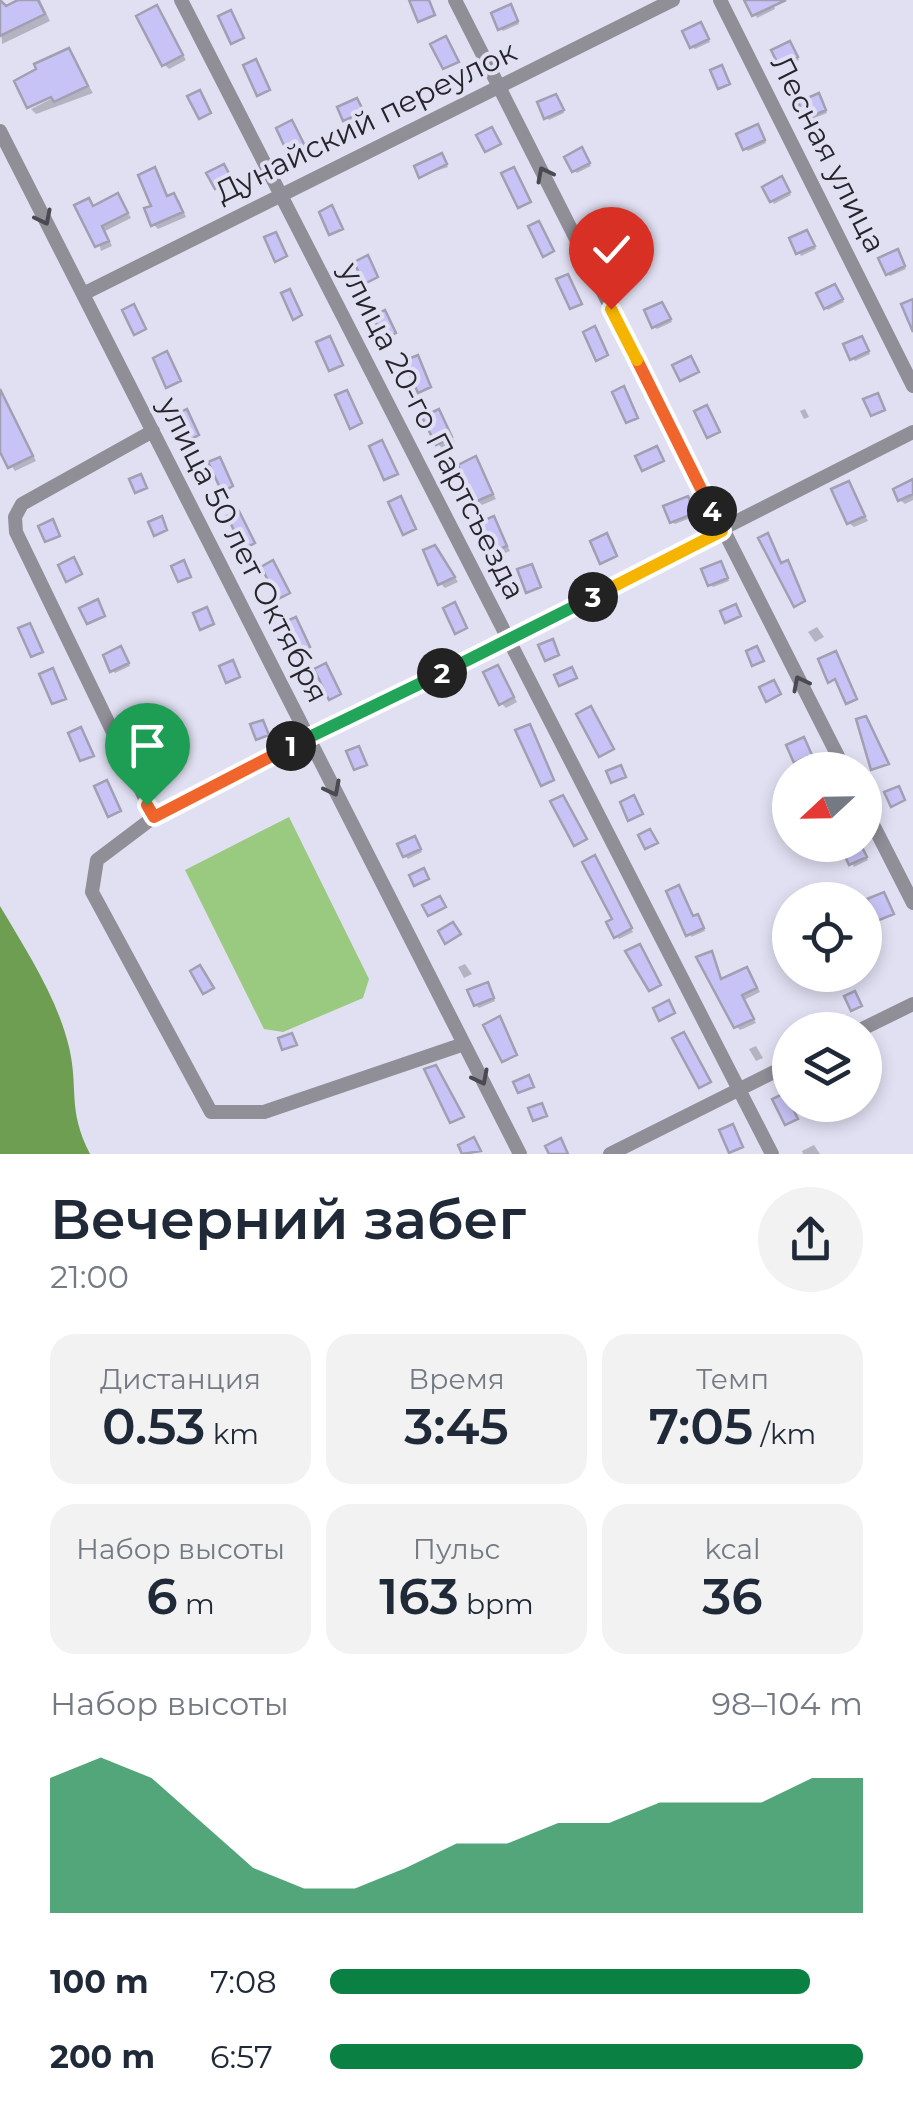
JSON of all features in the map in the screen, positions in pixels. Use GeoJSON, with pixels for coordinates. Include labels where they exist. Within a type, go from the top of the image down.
{"type":"FeatureCollection","features":[{"type":"Feature","properties":{"kind":"street","name":"улица 20-го Партсъезда"},"geometry":{"type":"LineString","coordinates":[[180,0],[772,1154]]}},
{"type":"Feature","properties":{"kind":"street"},"geometry":{"type":"LineString","coordinates":[[455,0],[836,752]]}},
{"type":"Feature","properties":{"kind":"street","name":"Дунайский переулок"},"geometry":{"type":"LineString","coordinates":[[83,294],[673,0]]}},
{"type":"Feature","properties":{"kind":"street","name":"Лесная улица"},"geometry":{"type":"LineString","coordinates":[[720,0],[913,386]]}},
{"type":"Feature","properties":{"kind":"street","name":"улица 50 лет Октября"},"geometry":{"type":"LineString","coordinates":[[0,131],[520,1154]]}},
{"type":"Feature","properties":{"kind":"street"},"geometry":{"type":"LineString","coordinates":[[152,431],[22,504],[15,517],[16,532],[154,817]]}},
{"type":"Feature","properties":{"kind":"street"},"geometry":{"type":"LineString","coordinates":[[464,1044],[264,1112],[211,1112],[92,892],[96,860],[154,817],[508,641],[913,432]]}},
{"type":"Feature","properties":{"kind":"street"},"geometry":{"type":"LineString","coordinates":[[882,842],[913,903]]}},
{"type":"Feature","properties":{"kind":"street"},"geometry":{"type":"LineString","coordinates":[[882,1019],[913,1004]]}},
{"type":"Feature","properties":{"kind":"street"},"geometry":{"type":"LineString","coordinates":[[610,1154],[772,1073]]}},
{"type":"Feature","properties":{"kind":"shaded area"},"geometry":{"type":"Polygon","coordinates":[[[289,817],[369,979],[363,998],[283,1032],[264,1029],[185,870],[289,817]]]}},
{"type":"Feature","properties":{"kind":"shaded area"},"geometry":{"type":"Polygon","coordinates":[[[0,906],[40,974],[64,1028],[72,1062],[78,1124],[90,1154],[0,1154],[0,906]]]}},
{"type":"Feature","properties":{"kind":"building"},"geometry":{"type":"Polygon","coordinates":[[[0,0],[6,6],[18,0],[38,0],[45,14],[0,36],[0,0]]]}},
{"type":"Feature","properties":{"kind":"building"},"geometry":{"type":"Polygon","coordinates":[[[409,0],[429,0],[435,15],[418,22],[409,0]]]}},
{"type":"Feature","properties":{"kind":"building"},"geometry":{"type":"Polygon","coordinates":[[[744,0],[786,0],[752,16],[744,0]]]}},
{"type":"Feature","properties":{"kind":"building"},"geometry":{"type":"Polygon","coordinates":[[[511,4],[518,21],[498,30],[491,13],[511,4]]]}},
{"type":"Feature","properties":{"kind":"building"},"geometry":{"type":"Polygon","coordinates":[[[157,5],[183,55],[162,66],[136,16],[157,5]]]}},
{"type":"Feature","properties":{"kind":"building"},"geometry":{"type":"Polygon","coordinates":[[[231,10],[244,38],[231,44],[218,16],[231,10]]]}},
{"type":"Feature","properties":{"kind":"building"},"geometry":{"type":"Polygon","coordinates":[[[701,22],[709,39],[690,48],[682,31],[701,22]]]}},
{"type":"Feature","properties":{"kind":"building"},"geometry":{"type":"Polygon","coordinates":[[[446,36],[459,62],[443,69],[430,44],[446,36]]]}},
{"type":"Feature","properties":{"kind":"building"},"geometry":{"type":"Polygon","coordinates":[[[790,41],[798,57],[779,66],[771,50],[790,41]]]}},
{"type":"Feature","properties":{"kind":"building"},"geometry":{"type":"Polygon","coordinates":[[[69,48],[88,86],[54,102],[51,97],[27,108],[14,81],[36,69],[34,64],[69,48]]]}},
{"type":"Feature","properties":{"kind":"building"},"geometry":{"type":"Polygon","coordinates":[[[256,59],[270,90],[257,96],[243,65],[256,59]]]}},
{"type":"Feature","properties":{"kind":"building"},"geometry":{"type":"Polygon","coordinates":[[[722,65],[730,84],[718,89],[710,70],[722,65]]]}},
{"type":"Feature","properties":{"kind":"building"},"geometry":{"type":"Polygon","coordinates":[[[200,90],[211,113],[199,119],[187,96],[200,90]]]}},
{"type":"Feature","properties":{"kind":"building"},"geometry":{"type":"Polygon","coordinates":[[[819,93],[826,110],[805,119],[798,102],[819,93]]]}},
{"type":"Feature","properties":{"kind":"building"},"geometry":{"type":"Polygon","coordinates":[[[556,94],[564,110],[544,119],[537,102],[556,94]]]}},
{"type":"Feature","properties":{"kind":"building"},"geometry":{"type":"Polygon","coordinates":[[[357,98],[364,112],[343,121],[337,107],[357,98]]]}},
{"type":"Feature","properties":{"kind":"building"},"geometry":{"type":"Polygon","coordinates":[[[292,120],[305,146],[288,154],[276,128],[292,120]]]}},
{"type":"Feature","properties":{"kind":"building"},"geometry":{"type":"Polygon","coordinates":[[[758,124],[765,140],[743,150],[736,134],[758,124]]]}},
{"type":"Feature","properties":{"kind":"building"},"geometry":{"type":"Polygon","coordinates":[[[492,127],[501,144],[485,152],[476,135],[492,127]]]}},
{"type":"Feature","properties":{"kind":"building"},"geometry":{"type":"Polygon","coordinates":[[[582,147],[590,163],[572,172],[564,157],[582,147]]]}},
{"type":"Feature","properties":{"kind":"building"},"geometry":{"type":"Polygon","coordinates":[[[442,153],[447,164],[419,178],[414,166],[442,153]]]}},
{"type":"Feature","properties":{"kind":"building"},"geometry":{"type":"Polygon","coordinates":[[[224,164],[232,179],[215,189],[206,173],[224,164]]]}},
{"type":"Feature","properties":{"kind":"building"},"geometry":{"type":"Polygon","coordinates":[[[155,167],[167,196],[174,193],[183,212],[151,226],[144,208],[151,206],[138,175],[155,167]]]}},
{"type":"Feature","properties":{"kind":"building"},"geometry":{"type":"Polygon","coordinates":[[[514,167],[531,202],[518,208],[501,173],[514,167]]]}},
{"type":"Feature","properties":{"kind":"building"},"geometry":{"type":"Polygon","coordinates":[[[782,176],[790,192],[770,202],[762,187],[782,176]]]}},
{"type":"Feature","properties":{"kind":"building"},"geometry":{"type":"Polygon","coordinates":[[[118,193],[128,213],[102,226],[109,241],[95,247],[74,205],[89,198],[93,206],[118,193]]]}},
{"type":"Feature","properties":{"kind":"building"},"geometry":{"type":"Polygon","coordinates":[[[332,205],[343,229],[329,235],[319,212],[332,205]]]}},
{"type":"Feature","properties":{"kind":"building"},"geometry":{"type":"Polygon","coordinates":[[[539,221],[554,251],[543,257],[528,226],[539,221]]]}},
{"type":"Feature","properties":{"kind":"building"},"geometry":{"type":"Polygon","coordinates":[[[807,230],[815,246],[796,254],[789,238],[807,230]]]}},
{"type":"Feature","properties":{"kind":"building"},"geometry":{"type":"Polygon","coordinates":[[[276,232],[287,256],[275,262],[264,237],[276,232]]]}},
{"type":"Feature","properties":{"kind":"building"},"geometry":{"type":"Polygon","coordinates":[[[627,246],[639,273],[625,279],[613,252],[627,246]]]}},
{"type":"Feature","properties":{"kind":"building"},"geometry":{"type":"Polygon","coordinates":[[[898,249],[905,266],[886,275],[878,258],[898,249]]]}},
{"type":"Feature","properties":{"kind":"building"},"geometry":{"type":"Polygon","coordinates":[[[368,255],[378,277],[364,284],[354,262],[368,255]]]}},
{"type":"Feature","properties":{"kind":"building"},"geometry":{"type":"Polygon","coordinates":[[[568,274],[582,304],[570,309],[556,279],[568,274]]]}},
{"type":"Feature","properties":{"kind":"building"},"geometry":{"type":"Polygon","coordinates":[[[835,284],[843,299],[824,309],[816,293],[835,284]]]}},
{"type":"Feature","properties":{"kind":"building"},"geometry":{"type":"Polygon","coordinates":[[[290,289],[302,315],[293,320],[281,293],[290,289]]]}},
{"type":"Feature","properties":{"kind":"building"},"geometry":{"type":"Polygon","coordinates":[[[913,299],[913,332],[901,304],[913,299]]]}},
{"type":"Feature","properties":{"kind":"building"},"geometry":{"type":"Polygon","coordinates":[[[662,302],[671,319],[652,328],[644,310],[662,302]]]}},
{"type":"Feature","properties":{"kind":"building"},"geometry":{"type":"Polygon","coordinates":[[[134,304],[146,329],[134,335],[122,310],[134,304]]]}},
{"type":"Feature","properties":{"kind":"building"},"geometry":{"type":"Polygon","coordinates":[[[385,310],[396,333],[383,339],[373,316],[385,310]]]}},
{"type":"Feature","properties":{"kind":"building"},"geometry":{"type":"Polygon","coordinates":[[[595,326],[608,355],[596,361],[583,332],[595,326]]]}},
{"type":"Feature","properties":{"kind":"building"},"geometry":{"type":"Polygon","coordinates":[[[330,336],[343,365],[329,371],[316,342],[330,336]]]}},
{"type":"Feature","properties":{"kind":"building"},"geometry":{"type":"Polygon","coordinates":[[[862,336],[869,351],[850,360],[843,344],[862,336]]]}},
{"type":"Feature","properties":{"kind":"building"},"geometry":{"type":"Polygon","coordinates":[[[167,351],[181,381],[166,388],[153,358],[167,351]]]}},
{"type":"Feature","properties":{"kind":"building"},"geometry":{"type":"Polygon","coordinates":[[[418,355],[431,387],[418,393],[404,361],[418,355]]]}},
{"type":"Feature","properties":{"kind":"building"},"geometry":{"type":"Polygon","coordinates":[[[691,356],[699,372],[680,381],[672,365],[691,356]]]}},
{"type":"Feature","properties":{"kind":"building"},"geometry":{"type":"Polygon","coordinates":[[[624,386],[638,418],[626,423],[612,392],[624,386]]]}},
{"type":"Feature","properties":{"kind":"building"},"geometry":{"type":"Polygon","coordinates":[[[0,389],[33,456],[8,468],[0,452],[0,389]]]}},
{"type":"Feature","properties":{"kind":"building"},"geometry":{"type":"Polygon","coordinates":[[[347,390],[362,423],[350,429],[335,395],[347,390]]]}},
{"type":"Feature","properties":{"kind":"building"},"geometry":{"type":"Polygon","coordinates":[[[878,393],[885,410],[871,416],[863,399],[878,393]]]}},
{"type":"Feature","properties":{"kind":"building"},"geometry":{"type":"Polygon","coordinates":[[[707,405],[720,432],[707,438],[694,411],[707,405]]]}},
{"type":"Feature","properties":{"kind":"building"},"geometry":{"type":"Polygon","coordinates":[[[187,409],[199,435],[187,441],[175,415],[187,409]]]}},
{"type":"Feature","properties":{"kind":"building"},"geometry":{"type":"Polygon","coordinates":[[[439,409],[452,437],[436,445],[422,417],[439,409]]]}},
{"type":"Feature","properties":{"kind":"building"},"geometry":{"type":"Polygon","coordinates":[[[382,440],[398,474],[384,480],[369,446],[382,440]]]}},
{"type":"Feature","properties":{"kind":"building"},"geometry":{"type":"Polygon","coordinates":[[[657,446],[664,461],[642,471],[635,456],[657,446]]]}},
{"type":"Feature","properties":{"kind":"building"},"geometry":{"type":"Polygon","coordinates":[[[476,456],[493,494],[475,502],[458,465],[476,456]]]}},
{"type":"Feature","properties":{"kind":"building"},"geometry":{"type":"Polygon","coordinates":[[[220,457],[233,486],[222,492],[208,462],[220,457]]]}},
{"type":"Feature","properties":{"kind":"building"},"geometry":{"type":"Polygon","coordinates":[[[141,474],[147,488],[135,493],[129,479],[141,474]]]}},
{"type":"Feature","properties":{"kind":"building"},"geometry":{"type":"Polygon","coordinates":[[[913,479],[913,494],[898,501],[893,489],[913,479]]]}},
{"type":"Feature","properties":{"kind":"building"},"geometry":{"type":"Polygon","coordinates":[[[849,481],[865,516],[847,524],[831,489],[849,481]]]}},
{"type":"Feature","properties":{"kind":"building"},"geometry":{"type":"Polygon","coordinates":[[[401,496],[416,529],[403,535],[388,502],[401,496]]]}},
{"type":"Feature","properties":{"kind":"building"},"geometry":{"type":"Polygon","coordinates":[[[688,496],[695,513],[670,523],[663,506],[688,496]]]}},
{"type":"Feature","properties":{"kind":"building"},"geometry":{"type":"Polygon","coordinates":[[[239,511],[255,543],[243,549],[227,516],[239,511]]]}},
{"type":"Feature","properties":{"kind":"building"},"geometry":{"type":"Polygon","coordinates":[[[162,516],[167,530],[154,536],[148,522],[162,516]]]}},
{"type":"Feature","properties":{"kind":"building"},"geometry":{"type":"Polygon","coordinates":[[[494,516],[507,546],[490,553],[478,523],[494,516]]]}},
{"type":"Feature","properties":{"kind":"building"},"geometry":{"type":"Polygon","coordinates":[[[53,519],[60,536],[45,542],[38,526],[53,519]]]}},
{"type":"Feature","properties":{"kind":"building"},"geometry":{"type":"Polygon","coordinates":[[[607,533],[617,556],[600,564],[590,541],[607,533]]]}},
{"type":"Feature","properties":{"kind":"building"},"geometry":{"type":"Polygon","coordinates":[[[768,533],[781,563],[788,560],[805,601],[794,607],[758,538],[768,533]]]}},
{"type":"Feature","properties":{"kind":"building"},"geometry":{"type":"Polygon","coordinates":[[[435,545],[455,577],[438,585],[423,550],[435,545]]]}},
{"type":"Feature","properties":{"kind":"building"},"geometry":{"type":"Polygon","coordinates":[[[74,557],[82,574],[66,582],[58,565],[74,557]]]}},
{"type":"Feature","properties":{"kind":"building"},"geometry":{"type":"Polygon","coordinates":[[[184,560],[191,577],[178,582],[171,566],[184,560]]]}},
{"type":"Feature","properties":{"kind":"building"},"geometry":{"type":"Polygon","coordinates":[[[273,560],[290,593],[278,599],[261,567],[273,560]]]}},
{"type":"Feature","properties":{"kind":"building"},"geometry":{"type":"Polygon","coordinates":[[[721,561],[728,578],[708,586],[701,569],[721,561]]]}},
{"type":"Feature","properties":{"kind":"building"},"geometry":{"type":"Polygon","coordinates":[[[532,564],[541,587],[526,593],[517,569],[532,564]]]}},
{"type":"Feature","properties":{"kind":"building"},"geometry":{"type":"Polygon","coordinates":[[[98,599],[105,616],[87,624],[79,608],[98,599]]]}},
{"type":"Feature","properties":{"kind":"building"},"geometry":{"type":"Polygon","coordinates":[[[455,602],[467,628],[455,634],[443,608],[455,602]]]}},
{"type":"Feature","properties":{"kind":"building"},"geometry":{"type":"Polygon","coordinates":[[[736,604],[741,616],[725,623],[720,611],[736,604]]]}},
{"type":"Feature","properties":{"kind":"building"},"geometry":{"type":"Polygon","coordinates":[[[207,607],[214,624],[200,630],[193,613],[207,607]]]}},
{"type":"Feature","properties":{"kind":"building"},"geometry":{"type":"Polygon","coordinates":[[[296,617],[310,647],[296,654],[282,623],[296,617]]]}},
{"type":"Feature","properties":{"kind":"building"},"geometry":{"type":"Polygon","coordinates":[[[30,623],[43,652],[31,657],[18,628],[30,623]]]}},
{"type":"Feature","properties":{"kind":"building"},"geometry":{"type":"Polygon","coordinates":[[[553,639],[559,655],[545,661],[538,645],[553,639]]]}},
{"type":"Feature","properties":{"kind":"building"},"geometry":{"type":"Polygon","coordinates":[[[121,646],[129,663],[110,672],[103,655],[121,646]]]}},
{"type":"Feature","properties":{"kind":"building"},"geometry":{"type":"Polygon","coordinates":[[[757,646],[764,661],[752,666],[746,651],[757,646]]]}},
{"type":"Feature","properties":{"kind":"building"},"geometry":{"type":"Polygon","coordinates":[[[836,651],[857,699],[846,704],[835,679],[828,683],[818,659],[836,651]]]}},
{"type":"Feature","properties":{"kind":"building"},"geometry":{"type":"Polygon","coordinates":[[[233,660],[240,677],[226,683],[219,666],[233,660]]]}},
{"type":"Feature","properties":{"kind":"building"},"geometry":{"type":"Polygon","coordinates":[[[326,663],[341,694],[329,700],[314,669],[326,663]]]}},
{"type":"Feature","properties":{"kind":"building"},"geometry":{"type":"Polygon","coordinates":[[[498,665],[514,697],[499,705],[483,672],[498,665]]]}},
{"type":"Feature","properties":{"kind":"building"},"geometry":{"type":"Polygon","coordinates":[[[572,667],[577,678],[559,686],[554,675],[572,667]]]}},
{"type":"Feature","properties":{"kind":"building"},"geometry":{"type":"Polygon","coordinates":[[[53,668],[66,699],[52,704],[39,674],[53,668]]]}},
{"type":"Feature","properties":{"kind":"building"},"geometry":{"type":"Polygon","coordinates":[[[774,680],[781,694],[766,702],[759,687],[774,680]]]}},
{"type":"Feature","properties":{"kind":"building"},"geometry":{"type":"Polygon","coordinates":[[[591,706],[614,749],[599,757],[576,714],[591,706]]]}},
{"type":"Feature","properties":{"kind":"building"},"geometry":{"type":"Polygon","coordinates":[[[866,716],[889,764],[882,766],[882,752],[866,752],[856,719],[866,716]]]}},
{"type":"Feature","properties":{"kind":"building"},"geometry":{"type":"Polygon","coordinates":[[[263,720],[269,735],[256,740],[250,724],[263,720]]]}},
{"type":"Feature","properties":{"kind":"building"},"geometry":{"type":"Polygon","coordinates":[[[530,724],[554,780],[541,786],[515,730],[530,724]]]}},
{"type":"Feature","properties":{"kind":"building"},"geometry":{"type":"Polygon","coordinates":[[[81,727],[94,756],[80,761],[68,733],[81,727]]]}},
{"type":"Feature","properties":{"kind":"building"},"geometry":{"type":"Polygon","coordinates":[[[156,730],[167,753],[152,760],[141,737],[156,730]]]}},
{"type":"Feature","properties":{"kind":"building"},"geometry":{"type":"Polygon","coordinates":[[[804,737],[811,752],[789,752],[786,745],[804,737]]]}},
{"type":"Feature","properties":{"kind":"building"},"geometry":{"type":"Polygon","coordinates":[[[359,746],[367,765],[354,770],[346,751],[359,746]]]}},
{"type":"Feature","properties":{"kind":"building"},"geometry":{"type":"Polygon","coordinates":[[[621,765],[626,777],[611,783],[606,771],[621,765]]]}},
{"type":"Feature","properties":{"kind":"building"},"geometry":{"type":"Polygon","coordinates":[[[107,780],[121,811],[108,817],[94,786],[107,780]]]}},
{"type":"Feature","properties":{"kind":"building"},"geometry":{"type":"Polygon","coordinates":[[[899,786],[905,800],[891,807],[884,792],[899,786]]]}},
{"type":"Feature","properties":{"kind":"building"},"geometry":{"type":"Polygon","coordinates":[[[563,795],[587,839],[574,846],[550,801],[563,795]]]}},
{"type":"Feature","properties":{"kind":"building"},"geometry":{"type":"Polygon","coordinates":[[[634,795],[643,814],[628,821],[620,802],[634,795]]]}},
{"type":"Feature","properties":{"kind":"building"},"geometry":{"type":"Polygon","coordinates":[[[650,829],[658,843],[645,849],[638,835],[650,829]]]}},
{"type":"Feature","properties":{"kind":"building"},"geometry":{"type":"Polygon","coordinates":[[[415,836],[421,849],[403,857],[397,844],[415,836]]]}},
{"type":"Feature","properties":{"kind":"building"},"geometry":{"type":"Polygon","coordinates":[[[595,855],[632,928],[614,938],[606,922],[612,919],[582,862],[595,855]]]}},
{"type":"Feature","properties":{"kind":"building"},"geometry":{"type":"Polygon","coordinates":[[[424,868],[429,879],[414,886],[409,875],[424,868]]]}},
{"type":"Feature","properties":{"kind":"building"},"geometry":{"type":"Polygon","coordinates":[[[679,885],[693,916],[698,914],[704,928],[686,936],[666,891],[679,885]]]}},
{"type":"Feature","properties":{"kind":"building"},"geometry":{"type":"Polygon","coordinates":[[[882,893],[894,914],[882,919],[882,893]]]}},
{"type":"Feature","properties":{"kind":"building"},"geometry":{"type":"Polygon","coordinates":[[[440,896],[446,907],[428,916],[422,905],[440,896]]]}},
{"type":"Feature","properties":{"kind":"building"},"geometry":{"type":"Polygon","coordinates":[[[453,922],[461,934],[445,944],[438,931],[453,922]]]}},
{"type":"Feature","properties":{"kind":"building"},"geometry":{"type":"Polygon","coordinates":[[[640,944],[661,985],[649,991],[625,951],[640,944]]]}},
{"type":"Feature","properties":{"kind":"building"},"geometry":{"type":"Polygon","coordinates":[[[712,951],[721,979],[747,967],[757,988],[742,995],[754,1019],[734,1028],[696,957],[712,951]]]}},
{"type":"Feature","properties":{"kind":"building"},"geometry":{"type":"Polygon","coordinates":[[[200,965],[214,988],[203,994],[190,971],[200,965]]]}},
{"type":"Feature","properties":{"kind":"building"},"geometry":{"type":"Polygon","coordinates":[[[488,982],[494,998],[474,1006],[467,990],[488,982]]]}},
{"type":"Feature","properties":{"kind":"building"},"geometry":{"type":"Polygon","coordinates":[[[855,992],[862,1006],[851,1011],[844,996],[855,992]]]}},
{"type":"Feature","properties":{"kind":"building"},"geometry":{"type":"Polygon","coordinates":[[[669,1000],[675,1013],[659,1021],[653,1008],[669,1000]]]}},
{"type":"Feature","properties":{"kind":"building"},"geometry":{"type":"Polygon","coordinates":[[[500,1016],[517,1055],[502,1062],[483,1025],[500,1016]]]}},
{"type":"Feature","properties":{"kind":"building"},"geometry":{"type":"Polygon","coordinates":[[[684,1032],[711,1082],[699,1088],[672,1038],[684,1032]]]}},
{"type":"Feature","properties":{"kind":"building"},"geometry":{"type":"Polygon","coordinates":[[[292,1033],[297,1045],[282,1050],[278,1038],[292,1033]]]}},
{"type":"Feature","properties":{"kind":"building"},"geometry":{"type":"Polygon","coordinates":[[[436,1065],[464,1117],[450,1123],[424,1069],[436,1065]]]}},
{"type":"Feature","properties":{"kind":"building"},"geometry":{"type":"Polygon","coordinates":[[[529,1075],[534,1087],[518,1093],[513,1082],[529,1075]]]}},
{"type":"Feature","properties":{"kind":"building"},"geometry":{"type":"Polygon","coordinates":[[[542,1103],[547,1116],[533,1121],[528,1108],[542,1103]]]}},
{"type":"Feature","properties":{"kind":"building"},"geometry":{"type":"Polygon","coordinates":[[[733,1124],[743,1147],[729,1153],[719,1130],[733,1124]]]}},
{"type":"Feature","properties":{"kind":"building"},"geometry":{"type":"Polygon","coordinates":[[[474,1137],[481,1151],[462,1154],[458,1145],[474,1137]]]}},
{"type":"Feature","properties":{"kind":"building"},"geometry":{"type":"Polygon","coordinates":[[[561,1138],[568,1154],[549,1154],[545,1146],[561,1138]]]}},
{"type":"Feature","properties":{"kind":"route"},"geometry":{"type":"LineString","coordinates":[[147,805],[154,817],[722,531],[611,309]]}}]}
